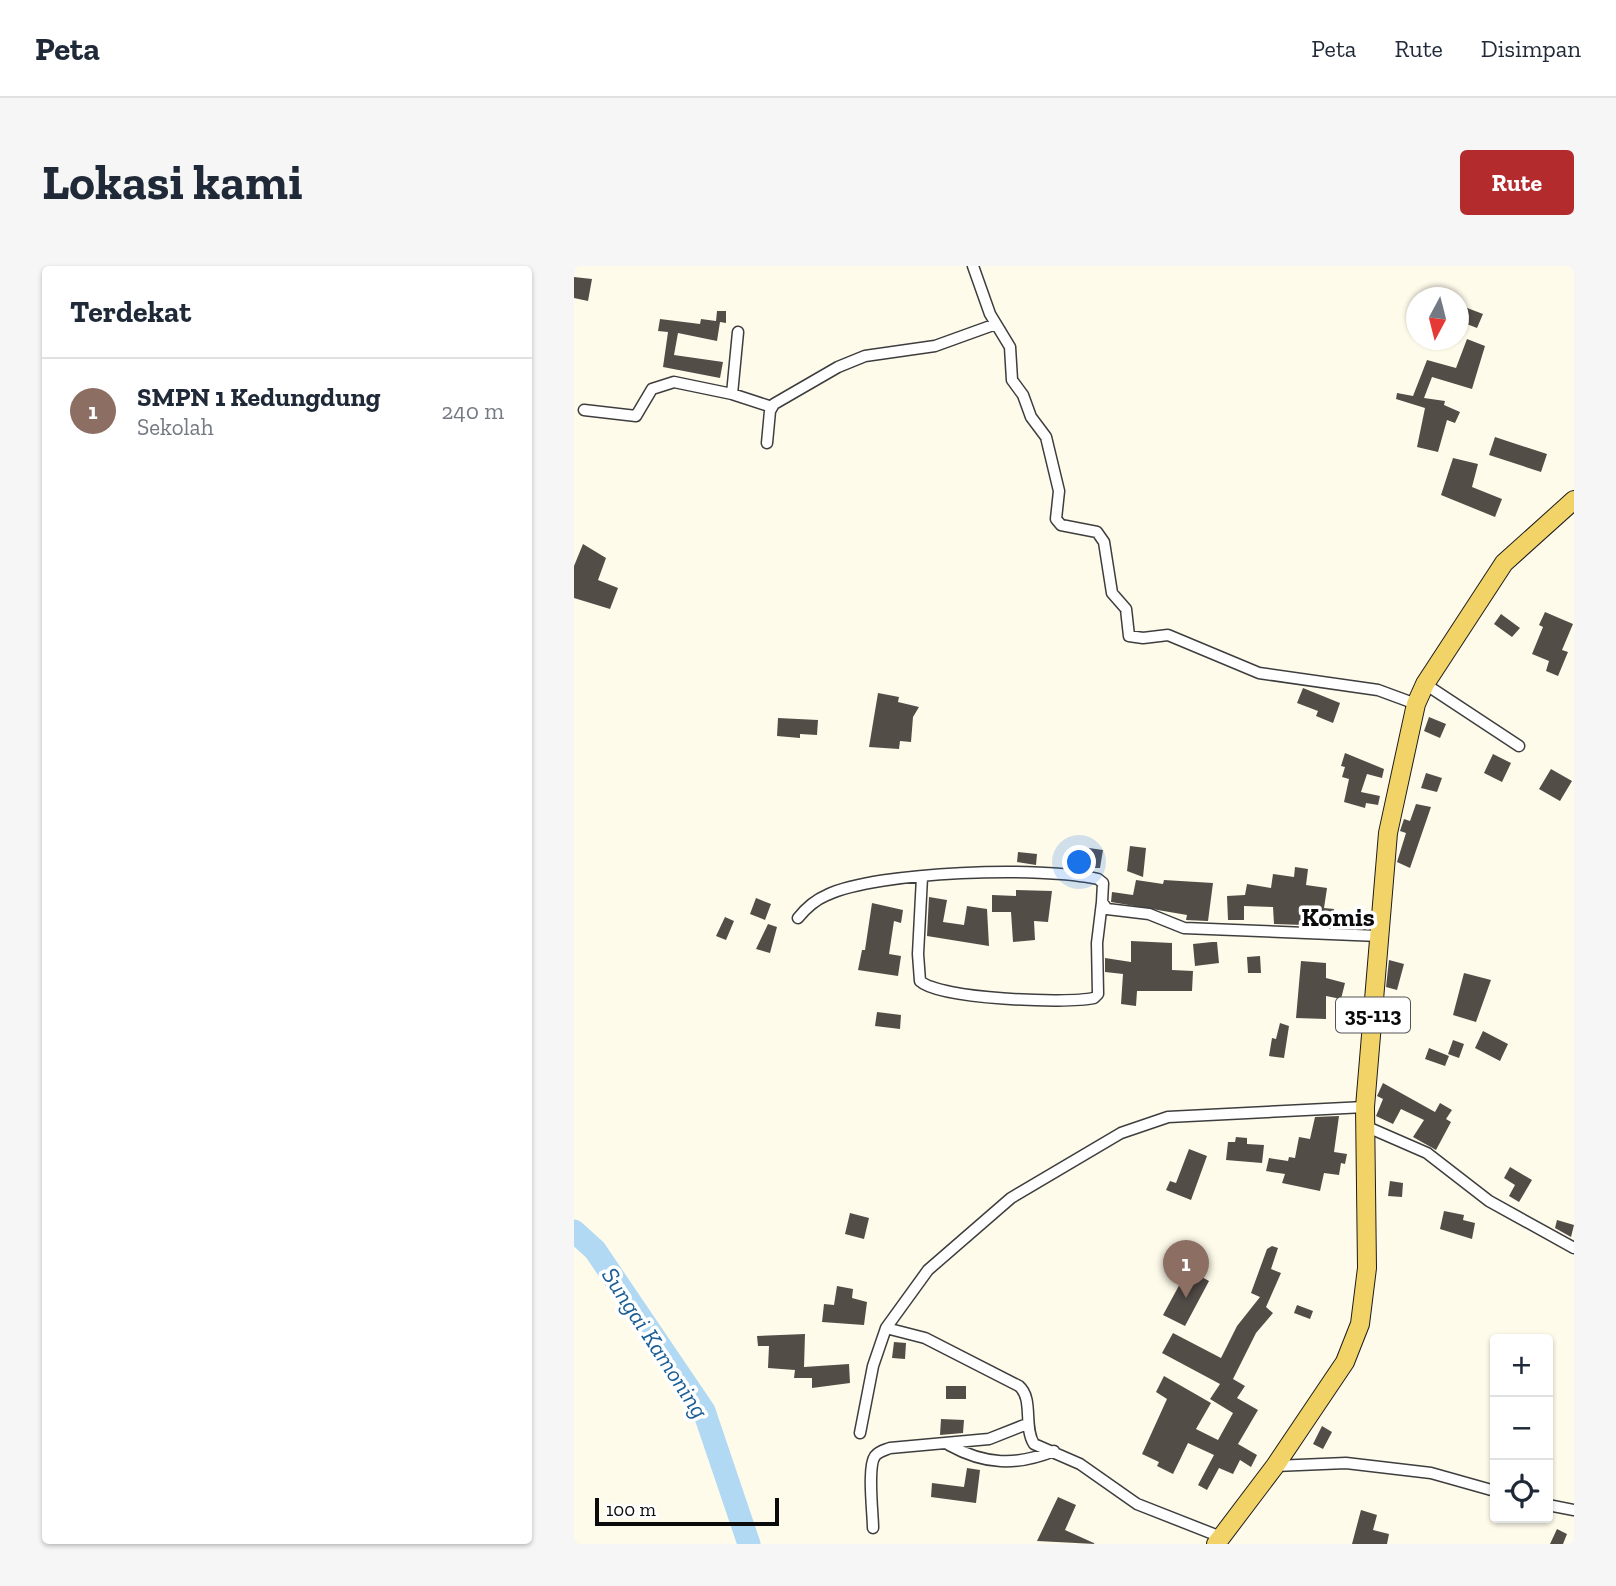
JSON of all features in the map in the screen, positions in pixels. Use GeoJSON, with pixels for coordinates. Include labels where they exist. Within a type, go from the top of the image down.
{"type":"FeatureCollection","features":[{"type":"Feature","properties":{"kind":"main road","name":"35-113"},"geometry":{"type":"LineString","coordinates":[[1218,1540],[1275,1466],[1345,1362],[1360,1324],[1367,1268],[1365,1107],[1388,833],[1416,704],[1425,684],[1504,564],[1574,500]]}},
{"type":"Feature","properties":{"kind":"street"},"geometry":{"type":"LineString","coordinates":[[973,266],[996,324],[1010,347],[1012,380],[1026,400],[1031,417],[1046,437],[1059,491],[1056,519],[1061,525],[1097,532],[1104,541],[1112,593],[1124,605],[1129,636],[1143,638],[1168,635],[1259,673],[1378,690],[1416,704]]}},
{"type":"Feature","properties":{"kind":"street"},"geometry":{"type":"LineString","coordinates":[[584,410],[636,416],[652,389],[674,382],[732,394],[772,407],[838,367],[865,356],[934,346],[996,324]]}},
{"type":"Feature","properties":{"kind":"street"},"geometry":{"type":"LineString","coordinates":[[732,394],[738,332]]}},
{"type":"Feature","properties":{"kind":"street"},"geometry":{"type":"LineString","coordinates":[[767,443],[772,407]]}},
{"type":"Feature","properties":{"kind":"street"},"geometry":{"type":"LineString","coordinates":[[1425,684],[1519,746]]}},
{"type":"Feature","properties":{"kind":"street"},"geometry":{"type":"LineString","coordinates":[[797,918],[829,894],[922,877],[997,872],[1093,878],[1103,883],[1097,943],[1098,994],[1094,998],[1028,1000],[928,987],[920,981],[918,954],[922,877]]}},
{"type":"Feature","properties":{"kind":"street"},"geometry":{"type":"LineString","coordinates":[[1102,902],[1109,910],[1149,914],[1184,928],[1380,936]]}},
{"type":"Feature","properties":{"kind":"street"},"geometry":{"type":"LineString","coordinates":[[860,1433],[873,1366],[886,1328],[928,1270],[1011,1198],[1121,1133],[1168,1117],[1365,1107]]}},
{"type":"Feature","properties":{"kind":"street"},"geometry":{"type":"LineString","coordinates":[[1364,1126],[1426,1153],[1489,1201],[1574,1248]]}},
{"type":"Feature","properties":{"kind":"street"},"geometry":{"type":"LineString","coordinates":[[886,1328],[925,1338],[1019,1386],[1027,1398],[1027,1424],[1034,1444],[1054,1451],[1096,1473],[1137,1504],[1218,1540]]}},
{"type":"Feature","properties":{"kind":"street"},"geometry":{"type":"LineString","coordinates":[[873,1528],[872,1470],[875,1455],[890,1448],[949,1445],[989,1438],[1027,1424]]}},
{"type":"Feature","properties":{"kind":"street"},"geometry":{"type":"LineString","coordinates":[[949,1445],[982,1460],[1003,1463],[1034,1459],[1054,1451]]}},
{"type":"Feature","properties":{"kind":"street"},"geometry":{"type":"LineString","coordinates":[[1275,1466],[1346,1463],[1431,1473],[1490,1490]]}},
{"type":"Feature","properties":{"kind":"street"},"geometry":{"type":"LineString","coordinates":[[1553,1506],[1574,1510]]}},
{"type":"Feature","properties":{"kind":"building"},"geometry":{"type":"Polygon","coordinates":[[[574,277],[592,279],[588,301],[574,298],[574,277]]]}},
{"type":"Feature","properties":{"kind":"building"},"geometry":{"type":"Polygon","coordinates":[[[1469,309],[1483,314],[1477,328],[1469,325],[1469,309]]]}},
{"type":"Feature","properties":{"kind":"building"},"geometry":{"type":"Polygon","coordinates":[[[717,311],[726,311],[726,323],[720,322],[717,341],[678,333],[674,355],[723,362],[720,378],[663,367],[668,332],[658,331],[660,319],[700,324],[701,319],[716,321],[717,311]]]}},
{"type":"Feature","properties":{"kind":"building"},"geometry":{"type":"Polygon","coordinates":[[[1469,340],[1485,346],[1472,389],[1432,377],[1424,398],[1445,401],[1444,405],[1460,412],[1455,423],[1447,420],[1438,452],[1417,447],[1425,408],[1396,399],[1397,393],[1413,396],[1427,360],[1456,368],[1463,350],[1469,350],[1469,340]]]}},
{"type":"Feature","properties":{"kind":"building"},"geometry":{"type":"Polygon","coordinates":[[[1495,437],[1547,454],[1541,472],[1489,455],[1495,437]]]}},
{"type":"Feature","properties":{"kind":"building"},"geometry":{"type":"Polygon","coordinates":[[[1453,458],[1478,464],[1472,487],[1502,499],[1495,517],[1441,495],[1453,458]]]}},
{"type":"Feature","properties":{"kind":"building"},"geometry":{"type":"Polygon","coordinates":[[[583,544],[606,558],[598,580],[618,588],[610,609],[574,598],[574,566],[583,544]]]}},
{"type":"Feature","properties":{"kind":"building"},"geometry":{"type":"Polygon","coordinates":[[[1545,612],[1573,624],[1562,650],[1568,652],[1558,676],[1546,671],[1549,661],[1532,654],[1543,627],[1539,625],[1545,612]]]}},
{"type":"Feature","properties":{"kind":"building"},"geometry":{"type":"Polygon","coordinates":[[[1501,614],[1520,628],[1512,637],[1494,624],[1501,614]]]}},
{"type":"Feature","properties":{"kind":"building"},"geometry":{"type":"Polygon","coordinates":[[[1303,688],[1340,703],[1333,723],[1316,716],[1318,711],[1297,703],[1303,688]]]}},
{"type":"Feature","properties":{"kind":"building"},"geometry":{"type":"Polygon","coordinates":[[[878,693],[899,697],[898,702],[919,707],[913,717],[911,742],[900,741],[899,749],[869,747],[878,693]]]}},
{"type":"Feature","properties":{"kind":"building"},"geometry":{"type":"Polygon","coordinates":[[[1429,717],[1446,724],[1440,738],[1424,731],[1429,717]]]}},
{"type":"Feature","properties":{"kind":"building"},"geometry":{"type":"Polygon","coordinates":[[[778,718],[818,720],[817,735],[800,734],[800,738],[777,736],[778,718]]]}},
{"type":"Feature","properties":{"kind":"building"},"geometry":{"type":"Polygon","coordinates":[[[1345,753],[1384,769],[1382,778],[1367,774],[1361,792],[1380,796],[1378,805],[1366,803],[1365,808],[1344,802],[1349,779],[1342,777],[1345,767],[1341,766],[1345,753]]]}},
{"type":"Feature","properties":{"kind":"building"},"geometry":{"type":"Polygon","coordinates":[[[1493,754],[1511,763],[1502,782],[1484,773],[1493,754]]]}},
{"type":"Feature","properties":{"kind":"building"},"geometry":{"type":"Polygon","coordinates":[[[1551,769],[1572,781],[1560,801],[1539,789],[1551,769]]]}},
{"type":"Feature","properties":{"kind":"building"},"geometry":{"type":"Polygon","coordinates":[[[1426,773],[1442,778],[1437,792],[1421,788],[1426,773]]]}},
{"type":"Feature","properties":{"kind":"building"},"geometry":{"type":"Polygon","coordinates":[[[1416,804],[1431,807],[1410,868],[1397,862],[1406,833],[1400,831],[1404,819],[1410,821],[1416,804]]]}},
{"type":"Feature","properties":{"kind":"building"},"geometry":{"type":"Polygon","coordinates":[[[1130,846],[1146,848],[1143,877],[1127,871],[1130,846]]]}},
{"type":"Feature","properties":{"kind":"building"},"geometry":{"type":"Polygon","coordinates":[[[1082,847],[1103,850],[1100,868],[1079,868],[1082,847]]]}},
{"type":"Feature","properties":{"kind":"building"},"geometry":{"type":"Polygon","coordinates":[[[1018,852],[1037,854],[1036,865],[1017,862],[1018,852]]]}},
{"type":"Feature","properties":{"kind":"building"},"geometry":{"type":"Polygon","coordinates":[[[1295,867],[1308,869],[1306,885],[1327,888],[1324,908],[1334,909],[1332,926],[1274,924],[1273,907],[1244,906],[1244,920],[1228,920],[1227,896],[1245,895],[1247,884],[1271,888],[1273,874],[1294,877],[1295,867]]]}},
{"type":"Feature","properties":{"kind":"building"},"geometry":{"type":"Polygon","coordinates":[[[1136,880],[1163,884],[1164,880],[1213,883],[1208,921],[1186,920],[1187,915],[1111,902],[1112,892],[1133,895],[1136,880]]]}},
{"type":"Feature","properties":{"kind":"building"},"geometry":{"type":"Polygon","coordinates":[[[1016,890],[1052,891],[1048,922],[1034,921],[1035,940],[1013,942],[1011,912],[992,912],[992,895],[1016,896],[1016,890]]]}},
{"type":"Feature","properties":{"kind":"building"},"geometry":{"type":"Polygon","coordinates":[[[929,897],[947,900],[943,922],[964,925],[967,906],[987,909],[989,946],[927,936],[929,897]]]}},
{"type":"Feature","properties":{"kind":"building"},"geometry":{"type":"Polygon","coordinates":[[[756,898],[771,904],[765,920],[750,914],[756,898]]]}},
{"type":"Feature","properties":{"kind":"building"},"geometry":{"type":"Polygon","coordinates":[[[872,903],[903,910],[901,923],[894,921],[889,954],[901,956],[898,976],[858,970],[862,950],[865,950],[872,903]]]}},
{"type":"Feature","properties":{"kind":"building"},"geometry":{"type":"Polygon","coordinates":[[[725,917],[734,921],[726,940],[716,936],[725,917]]]}},
{"type":"Feature","properties":{"kind":"building"},"geometry":{"type":"Polygon","coordinates":[[[768,924],[777,927],[770,953],[756,949],[768,924]]]}},
{"type":"Feature","properties":{"kind":"building"},"geometry":{"type":"Polygon","coordinates":[[[1131,941],[1172,943],[1172,970],[1193,971],[1192,991],[1137,991],[1136,1006],[1121,1004],[1123,974],[1105,972],[1105,958],[1131,962],[1131,941]]]}},
{"type":"Feature","properties":{"kind":"building"},"geometry":{"type":"Polygon","coordinates":[[[1217,942],[1219,963],[1195,966],[1193,944],[1217,942]]]}},
{"type":"Feature","properties":{"kind":"building"},"geometry":{"type":"Polygon","coordinates":[[[1260,956],[1261,973],[1248,973],[1247,957],[1260,956]]]}},
{"type":"Feature","properties":{"kind":"building"},"geometry":{"type":"Polygon","coordinates":[[[1389,960],[1404,964],[1397,990],[1386,987],[1389,960]]]}},
{"type":"Feature","properties":{"kind":"building"},"geometry":{"type":"Polygon","coordinates":[[[1301,961],[1326,963],[1326,978],[1345,983],[1341,999],[1326,996],[1326,1019],[1296,1018],[1301,961]]]}},
{"type":"Feature","properties":{"kind":"building"},"geometry":{"type":"Polygon","coordinates":[[[1464,973],[1491,980],[1476,1022],[1453,1015],[1464,973]]]}},
{"type":"Feature","properties":{"kind":"building"},"geometry":{"type":"Polygon","coordinates":[[[877,1012],[901,1015],[900,1029],[875,1026],[877,1012]]]}},
{"type":"Feature","properties":{"kind":"building"},"geometry":{"type":"Polygon","coordinates":[[[1280,1023],[1289,1026],[1284,1058],[1269,1056],[1272,1038],[1276,1039],[1280,1023]]]}},
{"type":"Feature","properties":{"kind":"building"},"geometry":{"type":"Polygon","coordinates":[[[1483,1031],[1508,1044],[1500,1061],[1475,1048],[1483,1031]]]}},
{"type":"Feature","properties":{"kind":"building"},"geometry":{"type":"Polygon","coordinates":[[[1453,1040],[1464,1044],[1459,1058],[1448,1054],[1453,1040]]]}},
{"type":"Feature","properties":{"kind":"building"},"geometry":{"type":"Polygon","coordinates":[[[1429,1048],[1449,1056],[1445,1066],[1425,1059],[1429,1048]]]}},
{"type":"Feature","properties":{"kind":"building"},"geometry":{"type":"Polygon","coordinates":[[[1383,1083],[1435,1112],[1440,1103],[1452,1110],[1446,1119],[1451,1122],[1436,1150],[1413,1137],[1424,1120],[1401,1109],[1393,1124],[1376,1116],[1383,1099],[1377,1096],[1383,1083]]]}},
{"type":"Feature","properties":{"kind":"building"},"geometry":{"type":"Polygon","coordinates":[[[1339,1116],[1334,1152],[1347,1154],[1345,1164],[1341,1163],[1339,1175],[1324,1173],[1320,1191],[1282,1183],[1285,1174],[1266,1171],[1269,1158],[1288,1161],[1289,1157],[1295,1158],[1299,1137],[1310,1139],[1315,1117],[1339,1116]]]}},
{"type":"Feature","properties":{"kind":"building"},"geometry":{"type":"Polygon","coordinates":[[[1236,1137],[1247,1138],[1247,1144],[1264,1145],[1262,1163],[1226,1160],[1228,1142],[1235,1142],[1236,1137]]]}},
{"type":"Feature","properties":{"kind":"building"},"geometry":{"type":"Polygon","coordinates":[[[1189,1149],[1207,1156],[1191,1200],[1166,1190],[1170,1181],[1176,1183],[1189,1149]]]}},
{"type":"Feature","properties":{"kind":"building"},"geometry":{"type":"Polygon","coordinates":[[[1510,1167],[1532,1180],[1519,1202],[1509,1196],[1515,1185],[1504,1178],[1510,1167]]]}},
{"type":"Feature","properties":{"kind":"building"},"geometry":{"type":"Polygon","coordinates":[[[1390,1181],[1403,1183],[1402,1197],[1388,1196],[1390,1181]]]}},
{"type":"Feature","properties":{"kind":"building"},"geometry":{"type":"Polygon","coordinates":[[[1444,1211],[1464,1215],[1463,1220],[1475,1223],[1472,1239],[1440,1229],[1444,1211]]]}},
{"type":"Feature","properties":{"kind":"building"},"geometry":{"type":"Polygon","coordinates":[[[850,1213],[869,1218],[864,1239],[845,1234],[850,1213]]]}},
{"type":"Feature","properties":{"kind":"building"},"geometry":{"type":"Polygon","coordinates":[[[1557,1220],[1574,1225],[1571,1237],[1555,1228],[1557,1220]]]}},
{"type":"Feature","properties":{"kind":"building"},"geometry":{"type":"Polygon","coordinates":[[[1272,1246],[1278,1248],[1271,1269],[1281,1273],[1266,1307],[1273,1313],[1256,1333],[1233,1379],[1245,1386],[1237,1398],[1258,1410],[1238,1444],[1257,1455],[1251,1467],[1240,1460],[1233,1474],[1219,1468],[1207,1490],[1198,1485],[1214,1455],[1188,1443],[1173,1474],[1157,1466],[1159,1462],[1142,1454],[1167,1399],[1156,1392],[1164,1376],[1211,1403],[1196,1429],[1218,1440],[1233,1413],[1210,1399],[1220,1384],[1162,1353],[1173,1333],[1221,1358],[1237,1326],[1260,1297],[1251,1293],[1267,1249],[1272,1246]]]}},
{"type":"Feature","properties":{"kind":"building"},"geometry":{"type":"Polygon","coordinates":[[[1199,1253],[1207,1257],[1200,1276],[1209,1281],[1185,1326],[1163,1315],[1188,1269],[1192,1271],[1199,1253]]]}},
{"type":"Feature","properties":{"kind":"building"},"geometry":{"type":"Polygon","coordinates":[[[837,1286],[853,1289],[852,1298],[867,1302],[864,1325],[822,1322],[824,1304],[834,1305],[837,1286]]]}},
{"type":"Feature","properties":{"kind":"building"},"geometry":{"type":"Polygon","coordinates":[[[1297,1305],[1313,1311],[1310,1319],[1294,1313],[1297,1305]]]}},
{"type":"Feature","properties":{"kind":"building"},"geometry":{"type":"Polygon","coordinates":[[[805,1334],[804,1367],[849,1364],[850,1383],[812,1388],[812,1378],[794,1378],[795,1370],[768,1368],[769,1346],[758,1346],[757,1336],[805,1334]]]}},
{"type":"Feature","properties":{"kind":"building"},"geometry":{"type":"Polygon","coordinates":[[[894,1342],[906,1343],[905,1359],[892,1358],[894,1342]]]}},
{"type":"Feature","properties":{"kind":"building"},"geometry":{"type":"Polygon","coordinates":[[[946,1386],[966,1386],[966,1399],[946,1399],[946,1386]]]}},
{"type":"Feature","properties":{"kind":"building"},"geometry":{"type":"Polygon","coordinates":[[[941,1419],[964,1420],[963,1433],[940,1435],[941,1419]]]}},
{"type":"Feature","properties":{"kind":"building"},"geometry":{"type":"Polygon","coordinates":[[[1322,1426],[1332,1432],[1323,1449],[1313,1444],[1322,1426]]]}},
{"type":"Feature","properties":{"kind":"building"},"geometry":{"type":"Polygon","coordinates":[[[967,1468],[980,1470],[976,1503],[931,1497],[932,1483],[964,1487],[967,1468]]]}},
{"type":"Feature","properties":{"kind":"building"},"geometry":{"type":"Polygon","coordinates":[[[1058,1497],[1076,1505],[1065,1530],[1096,1544],[1037,1541],[1058,1497]]]}},
{"type":"Feature","properties":{"kind":"building"},"geometry":{"type":"Polygon","coordinates":[[[1361,1510],[1377,1515],[1373,1530],[1389,1534],[1387,1544],[1352,1544],[1361,1510]]]}},
{"type":"Feature","properties":{"kind":"building"},"geometry":{"type":"Polygon","coordinates":[[[1557,1529],[1567,1534],[1563,1544],[1550,1544],[1557,1529]]]}},
{"type":"Feature","properties":{"kind":"waterway","name":"Sungai Kamoning"},"geometry":{"type":"LineString","coordinates":[[574,1231],[595,1250],[704,1411],[749,1544]]}},
{"type":"Feature","properties":{"kind":"place","name":"SMPN 1 Kedungdung"},"geometry":{"type":"Point","coordinates":[1186,1298]}},
{"type":"Feature","properties":{"kind":"district","name":"Komis"},"geometry":{"type":"Point","coordinates":[1338,917]}}]}
